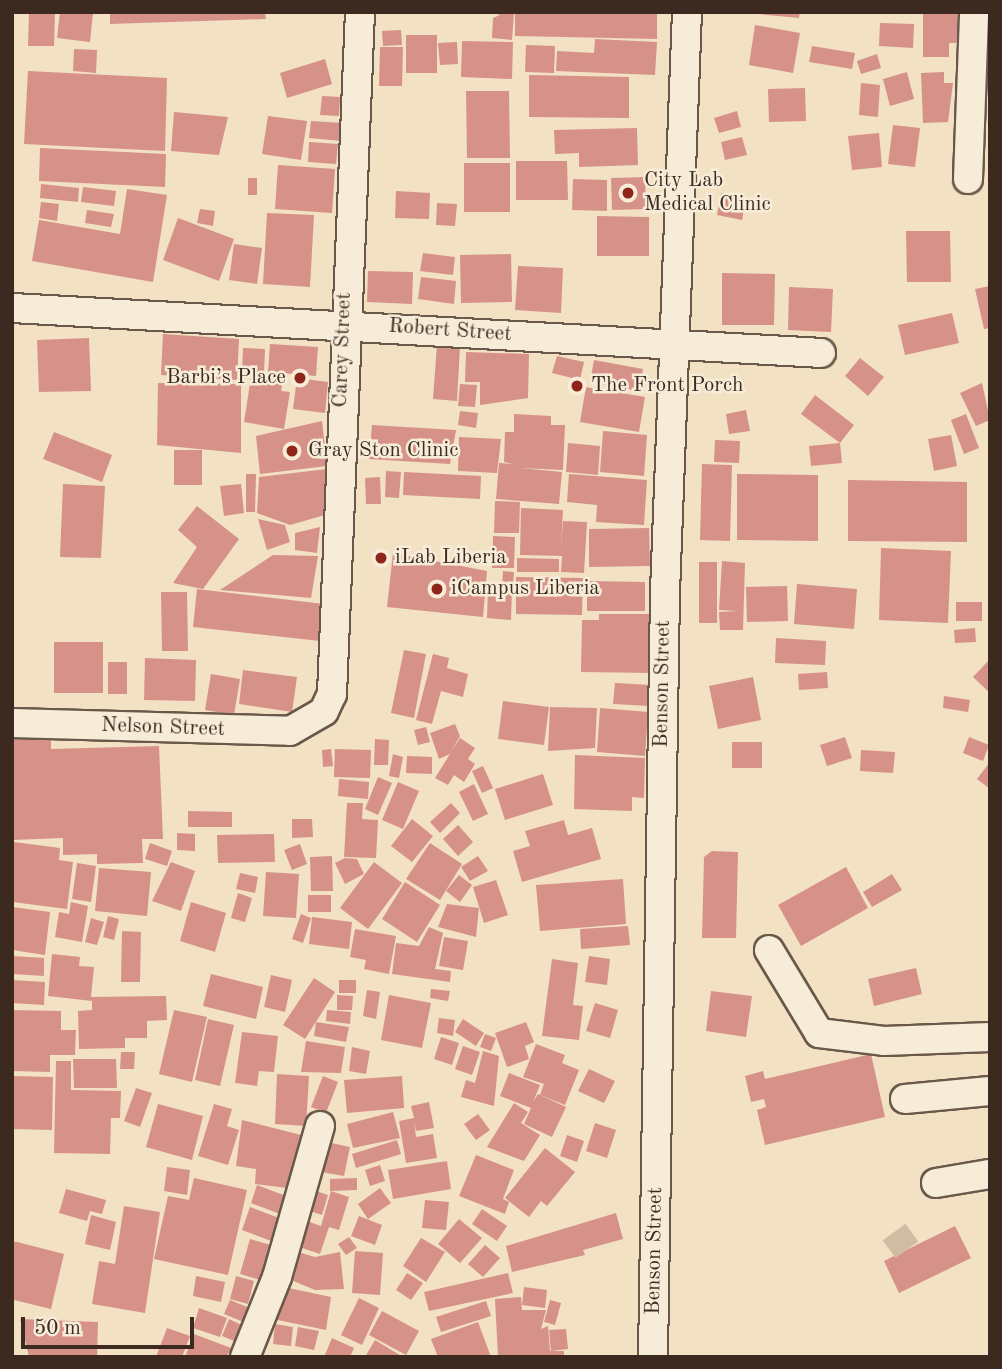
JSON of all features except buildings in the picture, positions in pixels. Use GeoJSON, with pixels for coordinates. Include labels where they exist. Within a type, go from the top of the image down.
{"type":"FeatureCollection","features":[{"type":"Feature","properties":{"kind":"street","name":"Carey Street"},"geometry":{"type":"LineString","coordinates":[[312,723],[332,694],[344,324],[360,12]]}},
{"type":"Feature","properties":{"kind":"street","name":"Benson Street"},"geometry":{"type":"LineString","coordinates":[[653,1357],[665,592],[679,346],[687,12]]}},
{"type":"Feature","properties":{"kind":"street"},"geometry":{"type":"LineString","coordinates":[[968,179],[974,12]]}},
{"type":"Feature","properties":{"kind":"street","name":"Robert Street"},"geometry":{"type":"LineString","coordinates":[[12,309],[344,324],[821,353]]}},
{"type":"Feature","properties":{"kind":"street","name":"Nelson Street"},"geometry":{"type":"LineString","coordinates":[[12,723],[265,732],[312,723]]}},
{"type":"Feature","properties":{"kind":"street"},"geometry":{"type":"LineString","coordinates":[[769,950],[819,1033],[884,1041],[990,1037]]}},
{"type":"Feature","properties":{"kind":"street"},"geometry":{"type":"LineString","coordinates":[[905,1099],[990,1091]]}},
{"type":"Feature","properties":{"kind":"street"},"geometry":{"type":"LineString","coordinates":[[245,1357],[276,1277],[320,1125]]}},
{"type":"Feature","properties":{"kind":"street"},"geometry":{"type":"LineString","coordinates":[[936,1184],[990,1174]]}},
{"type":"Feature","properties":{"kind":"tunnel"},"geometry":{"type":"LineString","coordinates":[[894,1232],[907,1250]]}},
{"type":"Feature","properties":{"kind":"place","name":"City Lab Medical Clinic"},"geometry":{"type":"Point","coordinates":[628,193]}},
{"type":"Feature","properties":{"kind":"place","name":"Barbi’s Place"},"geometry":{"type":"Point","coordinates":[300,378]}},
{"type":"Feature","properties":{"kind":"place","name":"The Front Porch"},"geometry":{"type":"Point","coordinates":[577,386]}},
{"type":"Feature","properties":{"kind":"place","name":"Gray Ston Clinic"},"geometry":{"type":"Point","coordinates":[292,451]}},
{"type":"Feature","properties":{"kind":"place","name":"iLab Liberia"},"geometry":{"type":"Point","coordinates":[381,558]}},
{"type":"Feature","properties":{"kind":"place","name":"iCampus Liberia"},"geometry":{"type":"Point","coordinates":[437,589]}}]}
